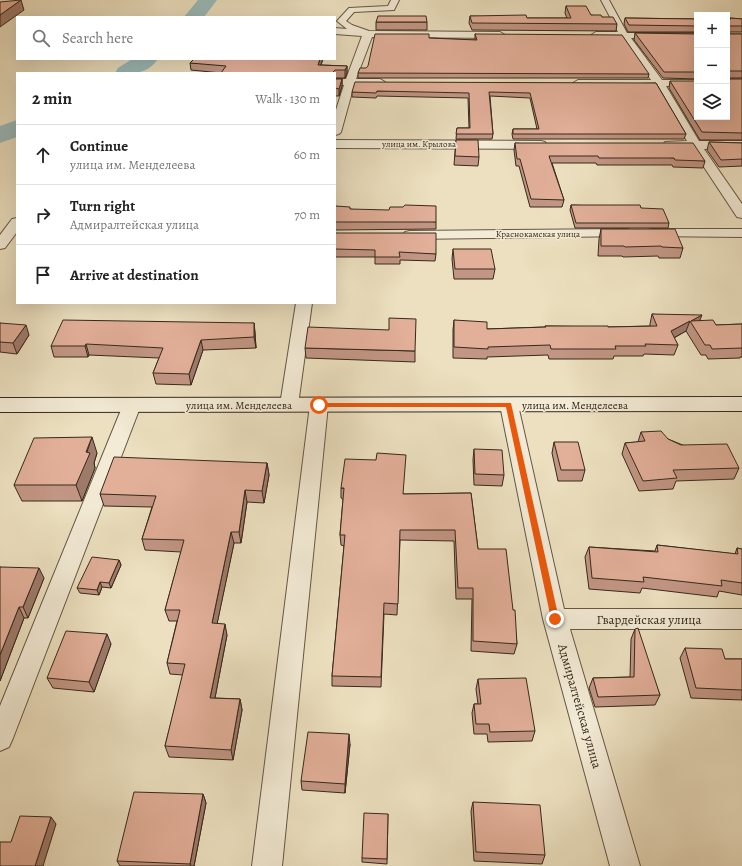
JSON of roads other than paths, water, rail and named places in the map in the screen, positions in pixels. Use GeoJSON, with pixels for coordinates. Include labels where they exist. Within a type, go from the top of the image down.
{"type":"FeatureCollection","features":[{"type":"Feature","properties":{"kind":"main road","name":"улица им. Менделеева"},"geometry":{"type":"LineString","coordinates":[[0,405],[742,404]]}},
{"type":"Feature","properties":{"kind":"street"},"geometry":{"type":"LineString","coordinates":[[368,34],[349,27],[341,21],[352,10],[391,8],[395,0]]}},
{"type":"Feature","properties":{"kind":"street"},"geometry":{"type":"LineString","coordinates":[[605,0],[624,35],[659,83],[696,146],[742,214]]}},
{"type":"Feature","properties":{"kind":"street"},"geometry":{"type":"LineString","coordinates":[[336,31],[368,34],[508,35]]}},
{"type":"Feature","properties":{"kind":"street"},"geometry":{"type":"LineString","coordinates":[[336,129],[350,82],[368,34]]}},
{"type":"Feature","properties":{"kind":"street"},"geometry":{"type":"LineString","coordinates":[[586,35],[694,36]]}},
{"type":"Feature","properties":{"kind":"street"},"geometry":{"type":"LineString","coordinates":[[336,82],[390,82]]}},
{"type":"Feature","properties":{"kind":"street"},"geometry":{"type":"LineString","coordinates":[[564,82],[694,82]]}},
{"type":"Feature","properties":{"kind":"street","name":"улица им. Крылова"},"geometry":{"type":"LineString","coordinates":[[336,144],[555,145]]}},
{"type":"Feature","properties":{"kind":"street"},"geometry":{"type":"LineString","coordinates":[[657,145],[742,145]]}},
{"type":"Feature","properties":{"kind":"street"},"geometry":{"type":"LineString","coordinates":[[7,240],[16,224]]}},
{"type":"Feature","properties":{"kind":"street","name":"Краснокамская улица"},"geometry":{"type":"LineString","coordinates":[[399,235],[742,233]]}},
{"type":"Feature","properties":{"kind":"street"},"geometry":{"type":"LineString","coordinates":[[288,405],[304,304]]}},
{"type":"Feature","properties":{"kind":"street"},"geometry":{"type":"LineString","coordinates":[[0,738],[132,405]]}},
{"type":"Feature","properties":{"kind":"street"},"geometry":{"type":"LineString","coordinates":[[267,866],[319,405]]}},
{"type":"Feature","properties":{"kind":"street","name":"Адмиралтейская улица"},"geometry":{"type":"LineString","coordinates":[[509,405],[555,619],[624,866]]}},
{"type":"Feature","properties":{"kind":"street","name":"Гвардейская улица"},"geometry":{"type":"LineString","coordinates":[[555,619],[742,619]]}},
{"type":"Feature","properties":{"kind":"waterway"},"geometry":{"type":"LineString","coordinates":[[195,16],[208,0]]}},
{"type":"Feature","properties":{"kind":"waterway"},"geometry":{"type":"LineString","coordinates":[[128,72],[146,60]]}},
{"type":"Feature","properties":{"kind":"waterway"},"geometry":{"type":"LineString","coordinates":[[0,135],[16,128]]}}]}
